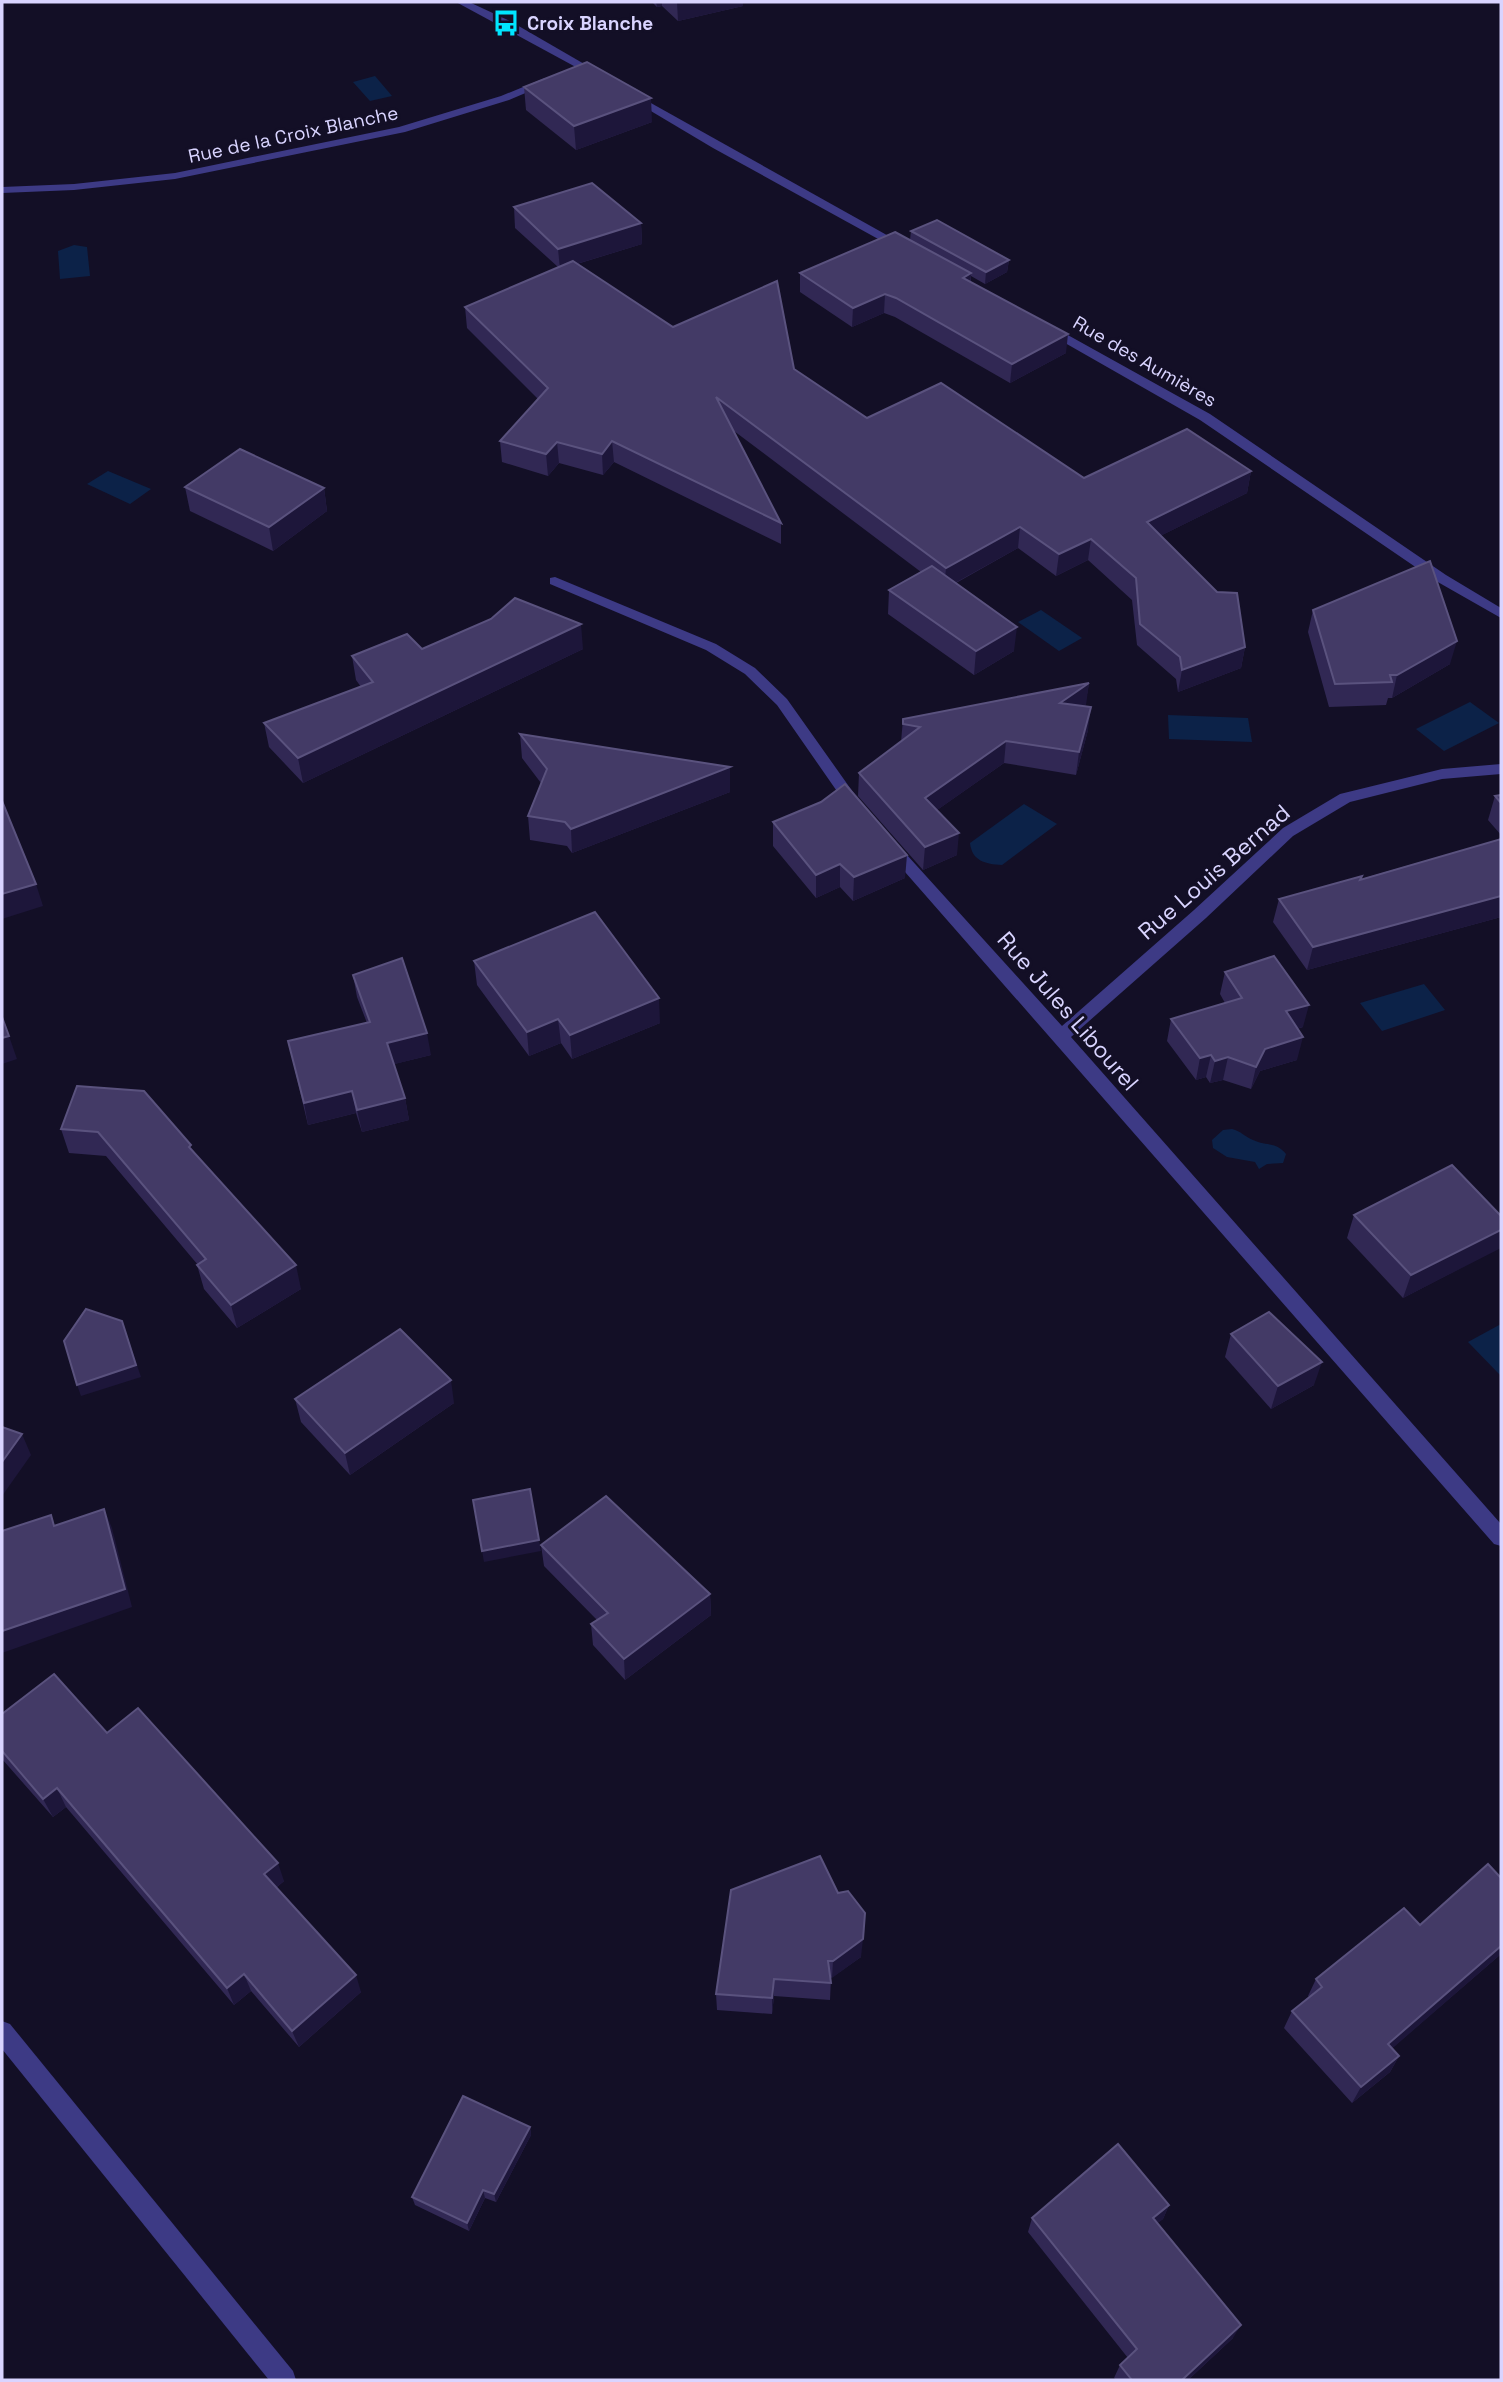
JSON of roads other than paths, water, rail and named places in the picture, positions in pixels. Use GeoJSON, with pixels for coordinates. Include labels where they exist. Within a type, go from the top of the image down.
{"type":"FeatureCollection","features":[{"type":"Feature","properties":{"kind":"street"},"geometry":{"type":"LineString","coordinates":[[461,2],[582,66],[717,146],[914,254]]}},
{"type":"Feature","properties":{"kind":"street"},"geometry":{"type":"LineString","coordinates":[[569,71],[582,66]]}},
{"type":"Feature","properties":{"kind":"street","name":"Rue de la Croix Blanche"},"geometry":{"type":"LineString","coordinates":[[2,190],[74,187],[175,176],[388,133],[505,98],[556,76]]}},
{"type":"Feature","properties":{"kind":"street","name":"Rue des Aumières"},"geometry":{"type":"LineString","coordinates":[[1038,322],[1205,417],[1441,578],[1501,614]]}},
{"type":"Feature","properties":{"kind":"street","name":"Rue Jules Libourel"},"geometry":{"type":"LineString","coordinates":[[555,581],[711,647],[750,671],[782,702],[874,829],[1061,1036],[1501,1538]]}},
{"type":"Feature","properties":{"kind":"street","name":"Rue Louis Bernad"},"geometry":{"type":"LineString","coordinates":[[1061,1036],[1200,914],[1288,832],[1345,798],[1442,774],[1501,769]]}},
{"type":"Feature","properties":{"kind":"street"},"geometry":{"type":"LineString","coordinates":[[2,2032],[284,2380]]}},
{"type":"Feature","properties":{"kind":"water"},"geometry":{"type":"Polygon","coordinates":[[[375,76],[392,96],[370,101],[353,82],[375,76]]]}},
{"type":"Feature","properties":{"kind":"water"},"geometry":{"type":"Polygon","coordinates":[[[74,245],[87,247],[90,276],[60,279],[58,251],[74,245]]]}},
{"type":"Feature","properties":{"kind":"water"},"geometry":{"type":"Polygon","coordinates":[[[108,471],[151,489],[130,504],[87,484],[108,471]]]}},
{"type":"Feature","properties":{"kind":"water"},"geometry":{"type":"Polygon","coordinates":[[[1041,610],[1082,638],[1059,651],[1018,622],[1041,610]]]}},
{"type":"Feature","properties":{"kind":"water"},"geometry":{"type":"Polygon","coordinates":[[[1470,702],[1499,723],[1444,751],[1416,729],[1470,702]]]}},
{"type":"Feature","properties":{"kind":"water"},"geometry":{"type":"Polygon","coordinates":[[[1168,715],[1248,718],[1252,742],[1169,739],[1168,715]]]}},
{"type":"Feature","properties":{"kind":"water"},"geometry":{"type":"Polygon","coordinates":[[[1024,804],[1057,824],[1002,865],[977,858],[970,843],[1024,804]]]}},
{"type":"Feature","properties":{"kind":"water"},"geometry":{"type":"Polygon","coordinates":[[[1424,984],[1445,1010],[1382,1031],[1360,1003],[1424,984]]]}},
{"type":"Feature","properties":{"kind":"water"},"geometry":{"type":"Polygon","coordinates":[[[1232,1129],[1253,1140],[1278,1148],[1286,1154],[1283,1163],[1267,1164],[1259,1169],[1255,1162],[1227,1157],[1213,1148],[1212,1140],[1223,1130],[1232,1129]]]}},
{"type":"Feature","properties":{"kind":"water"},"geometry":{"type":"Polygon","coordinates":[[[1501,1324],[1501,1376],[1468,1342],[1501,1324]]]}},
{"type":"Feature","properties":{"kind":"place","name":"Croix Blanche"},"geometry":{"type":"Point","coordinates":[506,23]}}]}
